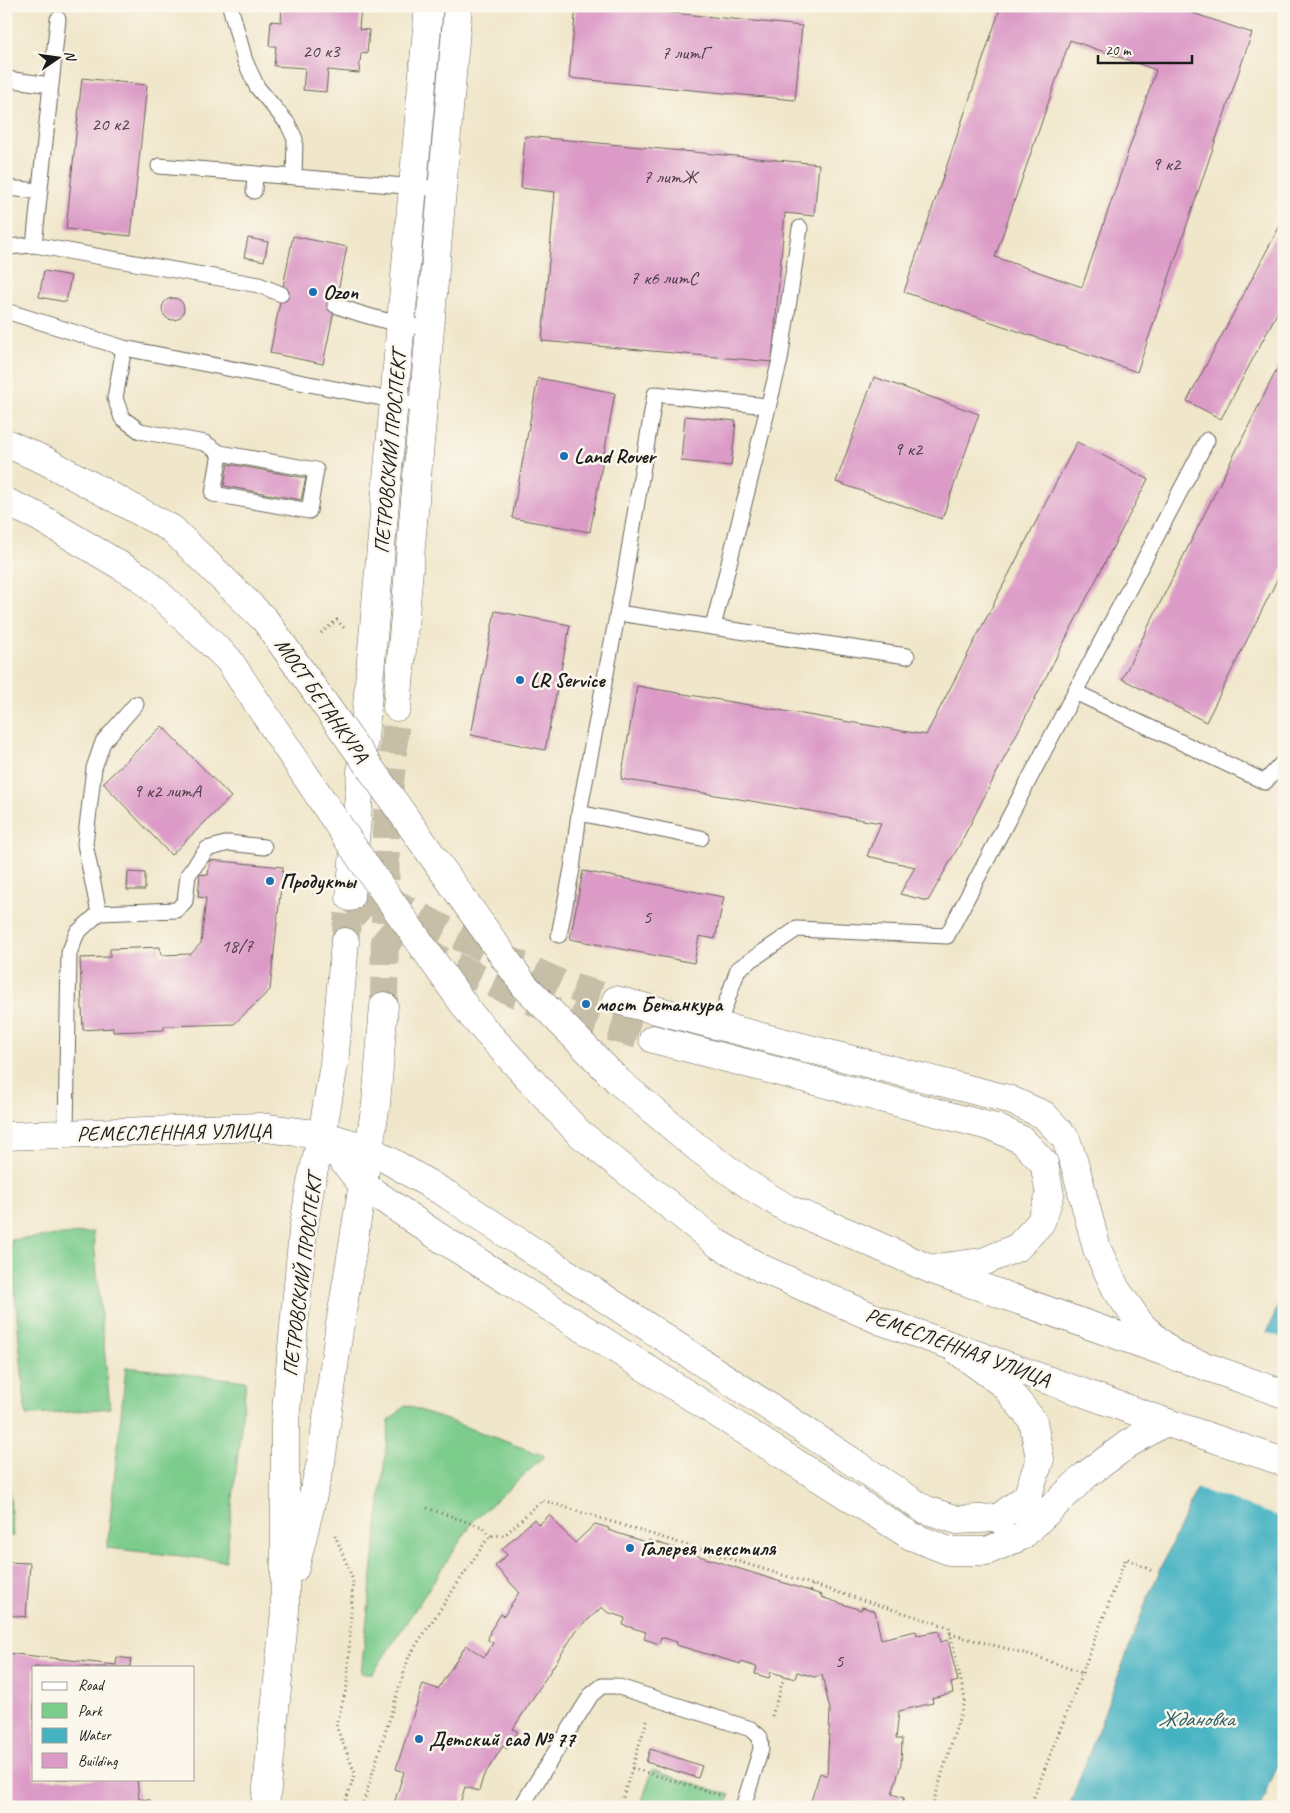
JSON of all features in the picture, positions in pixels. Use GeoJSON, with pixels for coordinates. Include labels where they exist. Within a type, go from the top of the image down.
{"type":"FeatureCollection","features":[{"type":"Feature","properties":{"kind":"street","name":"ПЕТРОВСКИЙ ПРОСПЕКТ"},"geometry":{"type":"LineString","coordinates":[[350,897],[429,6]]}},
{"type":"Feature","properties":{"kind":"street","name":"ПЕТРОВСКИЙ ПРОСПЕКТ"},"geometry":{"type":"LineString","coordinates":[[397,707],[458,6]]}},
{"type":"Feature","properties":{"kind":"street","name":"МОСТ БЕТАНКУРА"},"geometry":{"type":"LineString","coordinates":[[6,443],[46,461],[172,529],[266,620],[524,985],[618,1081],[699,1149],[752,1187],[788,1209],[849,1233],[930,1269]]}},
{"type":"Feature","properties":{"kind":"street","name":"РЕМЕСЛЕННАЯ УЛИЦА"},"geometry":{"type":"LineString","coordinates":[[6,502],[37,516],[143,579],[228,659],[361,859],[472,1016],[578,1132],[718,1244],[763,1269],[879,1320],[1164,1422],[1284,1462]]}},
{"type":"Feature","properties":{"kind":"street","name":"ПЕТРОВСКИЙ ПРОСПЕКТ"},"geometry":{"type":"LineString","coordinates":[[264,1807],[285,1611],[285,1422],[303,1231],[334,1064],[345,942]]}},
{"type":"Feature","properties":{"kind":"street"},"geometry":{"type":"LineString","coordinates":[[616,1000],[1008,1099],[1044,1115],[1066,1139],[1076,1168],[1097,1249],[1116,1289],[1141,1325],[1176,1356]]}},
{"type":"Feature","properties":{"kind":"street","name":"ПЕТРОВСКИЙ ПРОСПЕКТ"},"geometry":{"type":"LineString","coordinates":[[285,1611],[321,1462],[339,1330],[376,1104],[384,1006]]}},
{"type":"Feature","properties":{"kind":"street"},"geometry":{"type":"LineString","coordinates":[[654,1039],[996,1128],[1022,1140],[1044,1163],[1050,1195],[1041,1222],[1018,1247],[983,1262],[930,1269]]}},
{"type":"Feature","properties":{"kind":"street","name":"РЕМЕСЛЕННАЯ УЛИЦА"},"geometry":{"type":"LineString","coordinates":[[6,1136],[259,1127],[322,1135],[369,1149],[448,1195],[924,1510],[958,1520],[998,1518],[1027,1497],[1040,1459],[1033,1421],[1004,1385],[949,1344]]}},
{"type":"Feature","properties":{"kind":"street"},"geometry":{"type":"LineString","coordinates":[[322,1135],[363,1185],[439,1237],[910,1536],[949,1551],[987,1551],[1022,1536],[1086,1475],[1128,1444],[1164,1422]]}},
{"type":"Feature","properties":{"kind":"street"},"geometry":{"type":"LineString","coordinates":[[930,1269],[1284,1394]]}},
{"type":"Feature","properties":{"kind":"lane"},"geometry":{"type":"LineString","coordinates":[[230,6],[245,60],[257,87],[288,124],[295,139],[294,177]]}},
{"type":"Feature","properties":{"kind":"lane"},"geometry":{"type":"LineString","coordinates":[[34,246],[58,19]]}},
{"type":"Feature","properties":{"kind":"lane"},"geometry":{"type":"LineString","coordinates":[[6,79],[51,85]]}},
{"type":"Feature","properties":{"kind":"lane"},"geometry":{"type":"LineString","coordinates":[[159,166],[442,189]]}},
{"type":"Feature","properties":{"kind":"lane"},"geometry":{"type":"LineString","coordinates":[[254,191],[255,174]]}},
{"type":"Feature","properties":{"kind":"lane"},"geometry":{"type":"LineString","coordinates":[[6,188],[40,191]]}},
{"type":"Feature","properties":{"kind":"lane"},"geometry":{"type":"LineString","coordinates":[[713,627],[780,360],[800,228]]}},
{"type":"Feature","properties":{"kind":"lane"},"geometry":{"type":"LineString","coordinates":[[6,247],[34,246],[259,285],[281,294]]}},
{"type":"Feature","properties":{"kind":"lane"},"geometry":{"type":"LineString","coordinates":[[335,305],[362,316],[401,326],[430,328]]}},
{"type":"Feature","properties":{"kind":"lane"},"geometry":{"type":"LineString","coordinates":[[6,311],[124,348],[423,406]]}},
{"type":"Feature","properties":{"kind":"lane"},"geometry":{"type":"LineString","coordinates":[[124,348],[115,398],[122,418],[140,431],[205,443],[220,453],[316,470],[309,511],[213,494],[220,453]]}},
{"type":"Feature","properties":{"kind":"lane"},"geometry":{"type":"LineString","coordinates":[[559,936],[572,869],[579,813],[618,613],[655,394],[767,406]]}},
{"type":"Feature","properties":{"kind":"lane"},"geometry":{"type":"LineString","coordinates":[[720,1027],[723,1012],[738,969],[797,930],[947,936],[1207,440]]}},
{"type":"Feature","properties":{"kind":"lane"},"geometry":{"type":"LineString","coordinates":[[618,613],[907,656]]}},
{"type":"Feature","properties":{"kind":"lane"},"geometry":{"type":"LineString","coordinates":[[1075,692],[1265,782],[1284,761]]}},
{"type":"Feature","properties":{"kind":"lane"},"geometry":{"type":"LineString","coordinates":[[99,913],[85,844],[94,768],[103,742],[136,704]]}},
{"type":"Feature","properties":{"kind":"lane"},"geometry":{"type":"LineString","coordinates":[[579,813],[702,838]]}},
{"type":"Feature","properties":{"kind":"lane"},"geometry":{"type":"LineString","coordinates":[[66,1133],[69,953],[77,932],[99,913],[177,910],[185,901],[188,874],[207,849],[228,843],[264,847]]}},
{"type":"Feature","properties":{"kind":"lane"},"geometry":{"type":"LineString","coordinates":[[521,1807],[591,1695],[602,1686],[616,1686],[751,1729],[760,1737],[761,1749],[744,1805]]}},
{"type":"Feature","properties":{"kind":"path"},"geometry":{"type":"LineString","coordinates":[[321,634],[337,620]]}},
{"type":"Feature","properties":{"kind":"path"},"geometry":{"type":"LineString","coordinates":[[362,1807],[409,1656],[486,1541],[491,1536],[505,1535],[542,1500],[949,1626],[965,1698],[932,1807]]}},
{"type":"Feature","properties":{"kind":"path"},"geometry":{"type":"LineString","coordinates":[[427,1508],[482,1527],[491,1536]]}},
{"type":"Feature","properties":{"kind":"path"},"geometry":{"type":"LineString","coordinates":[[334,1531],[353,1580],[347,1686],[336,1726],[355,1773],[344,1807]]}},
{"type":"Feature","properties":{"kind":"path"},"geometry":{"type":"LineString","coordinates":[[1030,1807],[1126,1558],[1154,1572]]}},
{"type":"Feature","properties":{"kind":"path"},"geometry":{"type":"LineString","coordinates":[[810,1591],[813,1584]]}},
{"type":"Feature","properties":{"kind":"path"},"geometry":{"type":"LineString","coordinates":[[950,1634],[1035,1656],[1082,1673]]}},
{"type":"Feature","properties":{"kind":"path"},"geometry":{"type":"LineString","coordinates":[[760,1737],[772,1714],[784,1676]]}},
{"type":"Feature","properties":{"kind":"path"},"geometry":{"type":"LineString","coordinates":[[620,1807],[654,1698]]}},
{"type":"Feature","properties":{"kind":"path"},"geometry":{"type":"LineString","coordinates":[[632,1768],[744,1805]]}},
{"type":"Feature","properties":{"kind":"green space"},"geometry":{"type":"Polygon","coordinates":[[[93,1232],[110,1408],[26,1416],[10,1240],[93,1232]]]}},
{"type":"Feature","properties":{"kind":"green space"},"geometry":{"type":"Polygon","coordinates":[[[126,1367],[246,1381],[226,1561],[107,1548],[126,1367]]]}},
{"type":"Feature","properties":{"kind":"green space"},"geometry":{"type":"Polygon","coordinates":[[[406,1405],[545,1456],[474,1520],[373,1673],[361,1673],[389,1421],[406,1405]]]}},
{"type":"Feature","properties":{"kind":"green space"},"geometry":{"type":"Polygon","coordinates":[[[6,1450],[13,1536],[6,1537],[6,1450]]]}},
{"type":"Feature","properties":{"kind":"green space"},"geometry":{"type":"Polygon","coordinates":[[[652,1770],[730,1795],[726,1807],[660,1807],[642,1801],[652,1770]]]}},
{"type":"Feature","properties":{"kind":"water","name":"Ждановка"},"geometry":{"type":"Polygon","coordinates":[[[1284,1287],[1284,1749],[1261,1807],[1069,1807],[1148,1597],[1273,1319],[1284,1287]]]}},
{"type":"Feature","properties":{"kind":"pier"},"geometry":{"type":"Polygon","coordinates":[[[1265,1332],[1284,1338],[1284,1518],[1195,1488],[1265,1332]]]}},
{"type":"Feature","properties":{"kind":"building"},"geometry":{"type":"Polygon","coordinates":[[[282,6],[361,6],[359,29],[369,30],[367,54],[361,53],[359,73],[328,70],[326,92],[303,90],[305,68],[274,66],[276,46],[269,46],[271,21],[281,22],[282,6]]]}},
{"type":"Feature","properties":{"kind":"building"},"geometry":{"type":"Polygon","coordinates":[[[576,6],[604,6],[802,26],[795,100],[569,78],[576,6]]]}},
{"type":"Feature","properties":{"kind":"building"},"geometry":{"type":"Polygon","coordinates":[[[1001,6],[1172,6],[1252,33],[1137,372],[904,292],[1001,6]],[[1070,40],[995,257],[1082,287],[1156,70],[1070,40]]]}},
{"type":"Feature","properties":{"kind":"building"},"geometry":{"type":"Polygon","coordinates":[[[82,78],[147,85],[131,236],[66,229],[82,78]]]}},
{"type":"Feature","properties":{"kind":"building"},"geometry":{"type":"Polygon","coordinates":[[[525,136],[819,164],[814,216],[785,213],[772,362],[542,341],[555,192],[521,188],[525,136]]]}},
{"type":"Feature","properties":{"kind":"building"},"geometry":{"type":"Polygon","coordinates":[[[1284,218],[1284,300],[1221,419],[1187,401],[1284,218]]]}},
{"type":"Feature","properties":{"kind":"building"},"geometry":{"type":"Polygon","coordinates":[[[293,236],[347,247],[323,364],[270,353],[293,236]]]}},
{"type":"Feature","properties":{"kind":"building"},"geometry":{"type":"Polygon","coordinates":[[[248,238],[268,242],[264,261],[244,257],[248,238]]]}},
{"type":"Feature","properties":{"kind":"building"},"geometry":{"type":"Polygon","coordinates":[[[44,271],[71,276],[66,302],[39,297],[44,271]]]}},
{"type":"Feature","properties":{"kind":"building"},"geometry":{"type":"Polygon","coordinates":[[[169,298],[177,298],[184,305],[184,313],[177,320],[169,320],[162,313],[162,305],[169,298]]]}},
{"type":"Feature","properties":{"kind":"building"},"geometry":{"type":"Polygon","coordinates":[[[1284,355],[1284,566],[1206,722],[1122,679],[1284,355]]]}},
{"type":"Feature","properties":{"kind":"building"},"geometry":{"type":"Polygon","coordinates":[[[874,377],[979,414],[942,519],[836,482],[874,377]]]}},
{"type":"Feature","properties":{"kind":"building","name":"Land Rover"},"geometry":{"type":"Polygon","coordinates":[[[538,378],[615,393],[590,532],[512,518],[538,378]]]}},
{"type":"Feature","properties":{"kind":"building"},"geometry":{"type":"Polygon","coordinates":[[[685,416],[736,421],[731,466],[681,461],[685,416]]]}},
{"type":"Feature","properties":{"kind":"building"},"geometry":{"type":"Polygon","coordinates":[[[1077,442],[1148,479],[960,844],[928,901],[900,894],[915,867],[867,856],[881,823],[621,779],[637,686],[926,735],[1077,442]]]}},
{"type":"Feature","properties":{"kind":"building"},"geometry":{"type":"Polygon","coordinates":[[[228,464],[306,478],[301,500],[224,486],[228,464]]]}},
{"type":"Feature","properties":{"kind":"building","name":"LR Service"},"geometry":{"type":"Polygon","coordinates":[[[495,611],[570,625],[545,750],[471,735],[495,611]]]}},
{"type":"Feature","properties":{"kind":"building"},"geometry":{"type":"Polygon","coordinates":[[[162,726],[231,797],[171,855],[103,783],[162,726]]]}},
{"type":"Feature","properties":{"kind":"building"},"geometry":{"type":"Polygon","coordinates":[[[210,860],[283,867],[270,990],[234,1024],[164,1026],[164,1030],[113,1032],[113,1028],[83,1030],[80,958],[110,957],[110,949],[160,947],[161,955],[191,954],[201,943],[206,898],[198,897],[200,874],[208,875],[210,860]]]}},
{"type":"Feature","properties":{"kind":"building"},"geometry":{"type":"Polygon","coordinates":[[[583,871],[724,897],[715,939],[699,936],[694,963],[570,939],[583,871]]]}},
{"type":"Feature","properties":{"kind":"building"},"geometry":{"type":"Polygon","coordinates":[[[128,872],[145,873],[145,890],[127,890],[128,872]]]}},
{"type":"Feature","properties":{"kind":"building"},"geometry":{"type":"Polygon","coordinates":[[[549,1515],[575,1543],[595,1524],[648,1543],[649,1540],[822,1595],[821,1597],[861,1610],[862,1607],[875,1611],[881,1639],[916,1631],[917,1635],[939,1631],[941,1642],[948,1640],[958,1681],[951,1683],[953,1693],[932,1698],[933,1703],[899,1711],[896,1739],[902,1739],[901,1764],[892,1794],[904,1798],[901,1807],[809,1807],[820,1773],[827,1776],[830,1710],[822,1675],[814,1677],[797,1672],[795,1679],[771,1672],[769,1678],[755,1674],[757,1667],[676,1645],[677,1642],[661,1637],[659,1644],[644,1639],[646,1632],[623,1625],[625,1618],[607,1612],[602,1607],[576,1631],[513,1729],[518,1732],[507,1749],[503,1746],[483,1777],[479,1791],[465,1787],[459,1807],[393,1807],[404,1772],[396,1769],[423,1684],[438,1689],[466,1645],[484,1657],[493,1643],[488,1640],[490,1631],[501,1614],[504,1616],[519,1592],[495,1566],[507,1555],[502,1549],[534,1519],[539,1525],[549,1515]]]}},
{"type":"Feature","properties":{"kind":"building"},"geometry":{"type":"Polygon","coordinates":[[[6,1562],[30,1563],[26,1617],[6,1615],[6,1562]]]}},
{"type":"Feature","properties":{"kind":"building"},"geometry":{"type":"Polygon","coordinates":[[[6,1653],[116,1665],[117,1657],[131,1659],[130,1666],[32,1666],[32,1780],[137,1780],[139,1799],[150,1800],[150,1807],[6,1807],[6,1653]]]}},
{"type":"Feature","properties":{"kind":"building"},"geometry":{"type":"Polygon","coordinates":[[[650,1749],[702,1766],[698,1778],[646,1762],[650,1749]]]}},
{"type":"Feature","properties":{"kind":"tunnel"},"geometry":{"type":"LineString","coordinates":[[384,1006],[386,829],[397,707]]}},
{"type":"Feature","properties":{"kind":"tunnel"},"geometry":{"type":"LineString","coordinates":[[350,897],[385,927],[443,961],[554,1011],[653,1039]]}},
{"type":"Feature","properties":{"kind":"tunnel"},"geometry":{"type":"LineString","coordinates":[[345,942],[350,897]]}},
{"type":"Feature","properties":{"kind":"tunnel"},"geometry":{"type":"LineString","coordinates":[[384,897],[451,933],[564,985],[616,1000]]}},
{"type":"Feature","properties":{"kind":"place","name":"Ozon"},"geometry":{"type":"Point","coordinates":[313,292]}},
{"type":"Feature","properties":{"kind":"place","name":"Land Rover"},"geometry":{"type":"Point","coordinates":[564,456]}},
{"type":"Feature","properties":{"kind":"place","name":"LR Service"},"geometry":{"type":"Point","coordinates":[520,680]}},
{"type":"Feature","properties":{"kind":"place","name":"Продукты"},"geometry":{"type":"Point","coordinates":[270,881]}},
{"type":"Feature","properties":{"kind":"place","name":"мост Бетанкура"},"geometry":{"type":"Point","coordinates":[586,1004]}},
{"type":"Feature","properties":{"kind":"place","name":"Галерея текстиля"},"geometry":{"type":"Point","coordinates":[630,1548]}},
{"type":"Feature","properties":{"kind":"place","name":"Детский сад № 77"},"geometry":{"type":"Point","coordinates":[419,1739]}}]}
